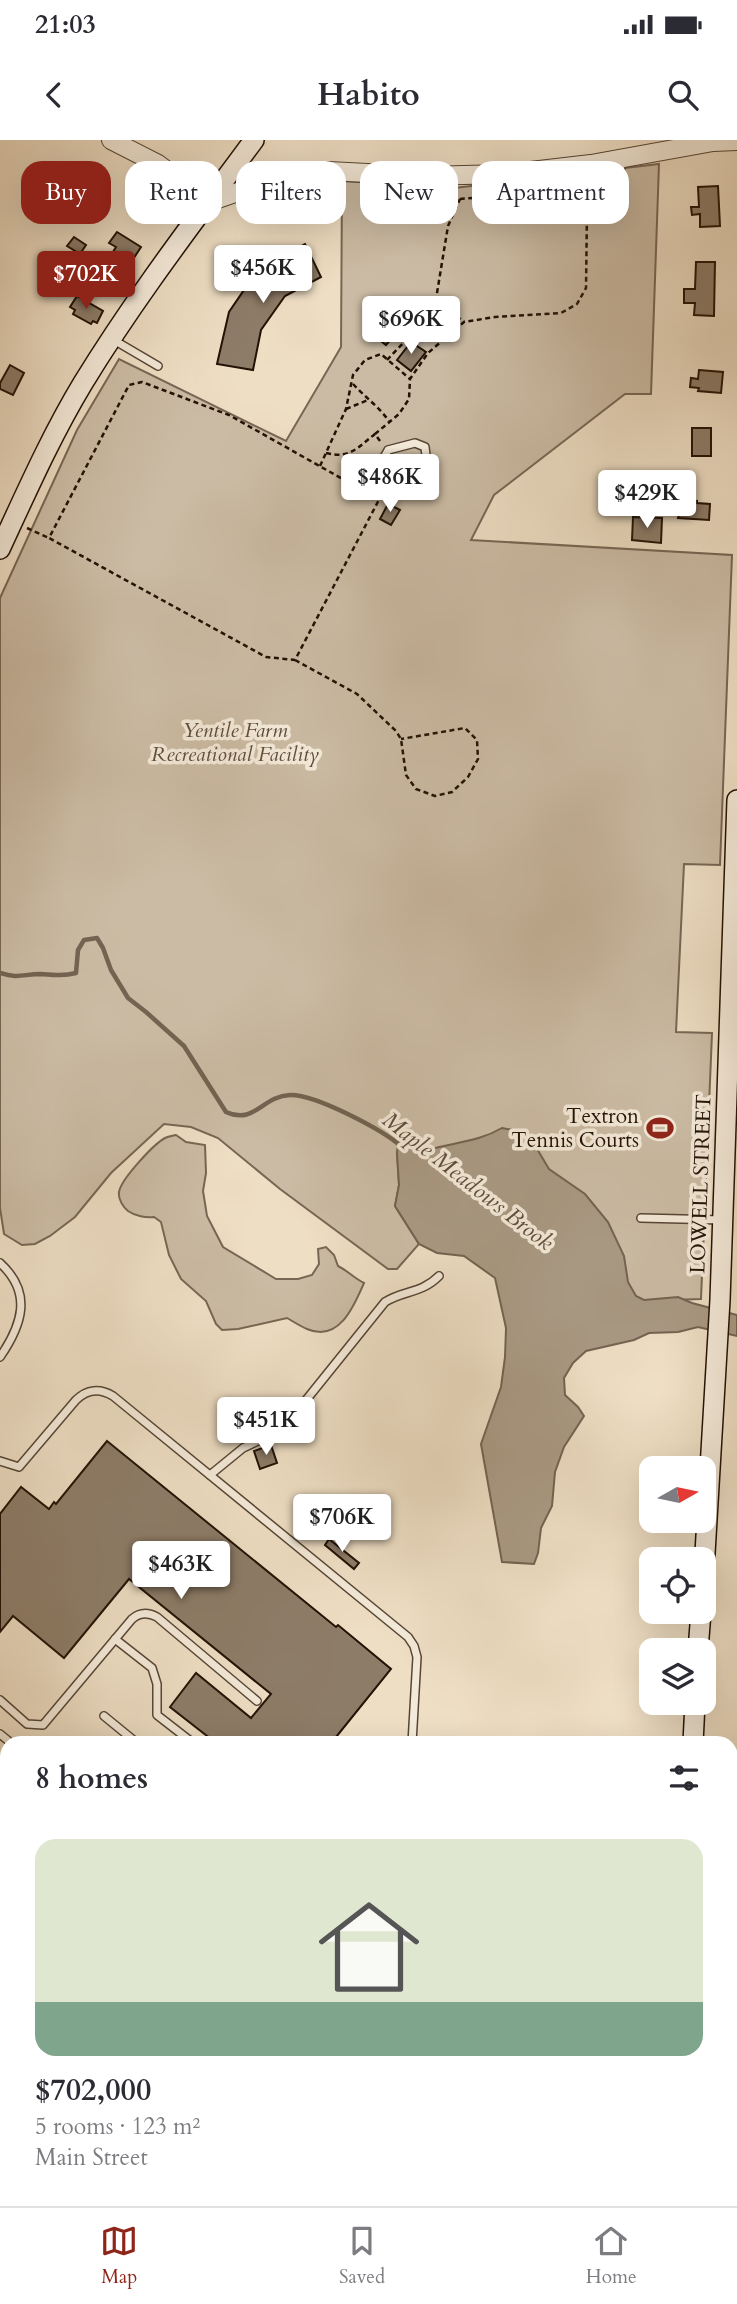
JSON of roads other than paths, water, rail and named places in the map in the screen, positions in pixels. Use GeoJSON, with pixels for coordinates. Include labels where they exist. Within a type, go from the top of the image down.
{"type":"FeatureCollection","features":[{"type":"Feature","properties":{"kind":"main road"},"geometry":{"type":"LineString","coordinates":[[222,184],[254,140]]}},
{"type":"Feature","properties":{"kind":"main road"},"geometry":{"type":"LineString","coordinates":[[0,549],[59,426],[111,339],[193,224]]}},
{"type":"Feature","properties":{"kind":"main road","name":"LOWELL STREET"},"geometry":{"type":"LineString","coordinates":[[705,1547],[732,1093],[737,814]]}},
{"type":"Feature","properties":{"kind":"main road"},"geometry":{"type":"LineString","coordinates":[[693,1736],[694,1715]]}},
{"type":"Feature","properties":{"kind":"street"},"geometry":{"type":"LineString","coordinates":[[111,140],[152,161]]}},
{"type":"Feature","properties":{"kind":"street"},"geometry":{"type":"LineString","coordinates":[[346,173],[477,176],[531,172],[713,142],[737,141]]}},
{"type":"Feature","properties":{"kind":"lane"},"geometry":{"type":"LineString","coordinates":[[111,339],[158,366]]}},
{"type":"Feature","properties":{"kind":"lane"},"geometry":{"type":"LineString","coordinates":[[415,443],[425,447],[428,464],[420,483],[398,490],[388,485],[381,477],[380,464],[388,450],[415,443]]}},
{"type":"Feature","properties":{"kind":"lane"},"geometry":{"type":"LineString","coordinates":[[640,1218],[723,1220]]}},
{"type":"Feature","properties":{"kind":"lane"},"geometry":{"type":"LineString","coordinates":[[0,1263],[16,1282],[21,1312],[17,1328],[0,1357]]}},
{"type":"Feature","properties":{"kind":"lane"},"geometry":{"type":"LineString","coordinates":[[210,1475],[243,1448],[286,1425],[385,1302],[400,1294],[424,1289],[439,1276]]}},
{"type":"Feature","properties":{"kind":"lane"},"geometry":{"type":"LineString","coordinates":[[0,1461],[19,1467],[79,1396],[88,1391],[99,1390],[113,1396],[404,1633],[417,1657],[412,1736]]}},
{"type":"Feature","properties":{"kind":"lane"},"geometry":{"type":"LineString","coordinates":[[0,1700],[27,1724],[43,1725],[135,1617],[151,1614],[257,1701]]}},
{"type":"Feature","properties":{"kind":"lane"},"geometry":{"type":"LineString","coordinates":[[115,1639],[152,1668],[157,1684],[157,1715],[184,1736]]}},
{"type":"Feature","properties":{"kind":"lane"},"geometry":{"type":"LineString","coordinates":[[104,1716],[128,1736]]}},
{"type":"Feature","properties":{"kind":"water"},"geometry":{"type":"Polygon","coordinates":[[[502,1128],[518,1131],[534,1144],[549,1169],[585,1194],[608,1222],[624,1256],[628,1282],[636,1296],[644,1300],[678,1297],[737,1315],[737,1336],[698,1327],[678,1332],[649,1333],[634,1340],[586,1351],[573,1363],[564,1378],[565,1395],[584,1416],[564,1447],[555,1472],[552,1506],[541,1528],[534,1564],[502,1562],[481,1444],[501,1387],[505,1357],[506,1328],[495,1278],[464,1256],[437,1253],[419,1244],[395,1206],[399,1185],[398,1144],[415,1141],[428,1150],[475,1139],[502,1128]]]}},
{"type":"Feature","properties":{"kind":"waterway","name":"Maple Meadows Brook"},"geometry":{"type":"LineString","coordinates":[[0,973],[17,976],[76,973],[78,950],[84,940],[97,938],[111,970],[128,998],[184,1046],[226,1112],[244,1115],[280,1097],[301,1096],[348,1114],[402,1147]]}},
{"type":"Feature","properties":{"kind":"place","name":"Textron Tennis Courts"},"geometry":{"type":"Point","coordinates":[660,1128]}},
{"type":"Feature","properties":{"kind":"park label","name":"Yentile Farm Recreational Facility"},"geometry":{"type":"Point","coordinates":[235,742]}}]}
